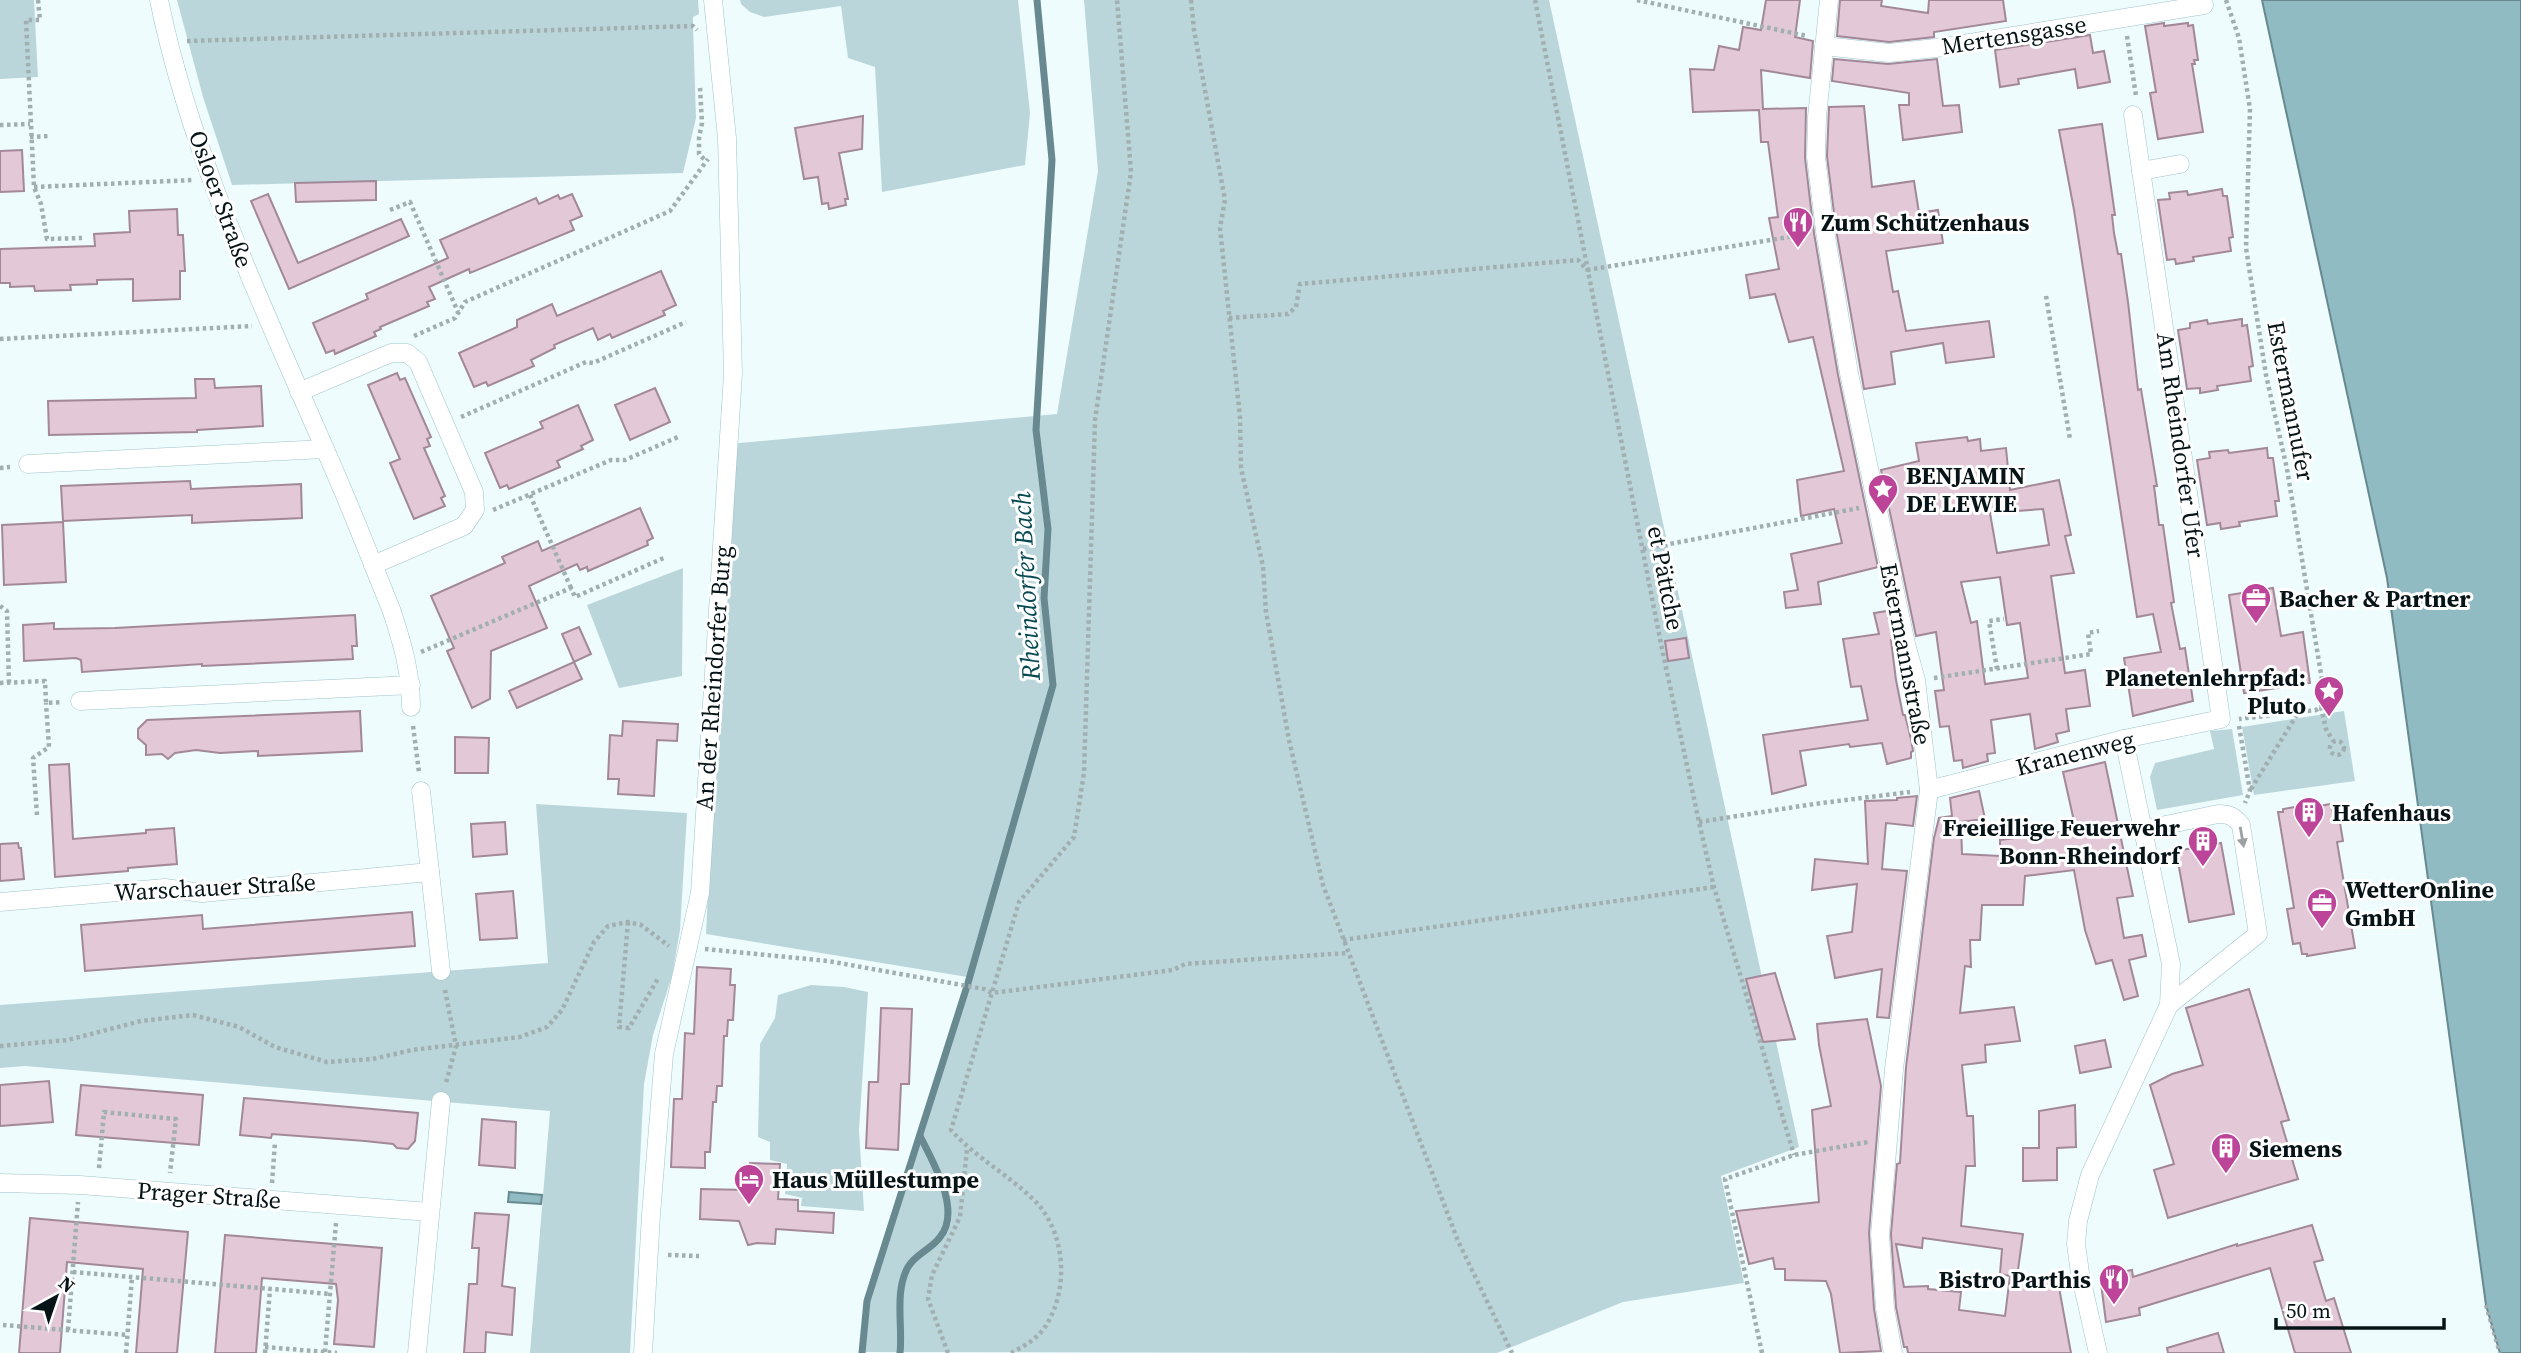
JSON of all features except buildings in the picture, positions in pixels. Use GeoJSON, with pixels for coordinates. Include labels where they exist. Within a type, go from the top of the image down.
{"type":"FeatureCollection","features":[{"type":"Feature","properties":{"kind":"street","name":"Osloer Straße"},"geometry":{"type":"LineString","coordinates":[[159,0],[168,41],[212,180],[270,325],[391,609],[407,658],[411,707]]}},
{"type":"Feature","properties":{"kind":"street","name":"An der Rheindorfer Burg"},"geometry":{"type":"LineString","coordinates":[[643,1353],[664,1054],[700,893],[733,374],[727,138],[713,0]]}},
{"type":"Feature","properties":{"kind":"street","name":"Estermannstraße"},"geometry":{"type":"LineString","coordinates":[[1829,0],[1817,117],[1816,157],[1825,231],[1849,373],[1916,680],[1929,790],[1894,1069],[1880,1234],[1885,1308],[1893,1353]]}},
{"type":"Feature","properties":{"kind":"street","name":"Mertensgasse"},"geometry":{"type":"LineString","coordinates":[[1824,46],[1889,53],[1945,47],[2204,5]]}},
{"type":"Feature","properties":{"kind":"street","name":"Am Rheindorfer Ufer"},"geometry":{"type":"LineString","coordinates":[[2133,115],[2230,719]]}},
{"type":"Feature","properties":{"kind":"street"},"geometry":{"type":"LineString","coordinates":[[2141,171],[2180,164]]}},
{"type":"Feature","properties":{"kind":"street"},"geometry":{"type":"LineString","coordinates":[[299,392],[391,353],[407,353],[418,362],[474,492],[475,510],[464,526],[373,565]]}},
{"type":"Feature","properties":{"kind":"street"},"geometry":{"type":"LineString","coordinates":[[28,464],[325,449]]}},
{"type":"Feature","properties":{"kind":"street"},"geometry":{"type":"LineString","coordinates":[[80,701],[411,685]]}},
{"type":"Feature","properties":{"kind":"street","name":"Kranenweg"},"geometry":{"type":"LineString","coordinates":[[1929,790],[2124,739],[2230,719]]}},
{"type":"Feature","properties":{"kind":"street"},"geometry":{"type":"LineString","coordinates":[[2098,1353],[2080,1273],[2076,1244],[2078,1221],[2090,1175],[2169,1005],[2171,964],[2124,739]]}},
{"type":"Feature","properties":{"kind":"street"},"geometry":{"type":"LineString","coordinates":[[421,791],[441,971]]}},
{"type":"Feature","properties":{"kind":"street"},"geometry":{"type":"LineString","coordinates":[[2142,830],[2218,814],[2229,814],[2236,818],[2241,825],[2258,934],[2169,1005]]}},
{"type":"Feature","properties":{"kind":"street","name":"Warschauer Straße"},"geometry":{"type":"LineString","coordinates":[[0,902],[165,888],[202,892],[430,872]]}},
{"type":"Feature","properties":{"kind":"street"},"geometry":{"type":"LineString","coordinates":[[417,1353],[441,1101]]}},
{"type":"Feature","properties":{"kind":"street","name":"Prager Straße"},"geometry":{"type":"LineString","coordinates":[[0,1183],[89,1185],[430,1212]]}},
{"type":"Feature","properties":{"kind":"path"},"geometry":{"type":"LineString","coordinates":[[38,0],[40,20],[26,20],[34,187],[41,204],[47,239],[82,238]]}},
{"type":"Feature","properties":{"kind":"path"},"geometry":{"type":"LineString","coordinates":[[1011,1353],[1036,1338],[1044,1328],[1059,1293],[1060,1254],[1056,1231],[1034,1200],[967,1148],[951,1130],[1018,902],[1074,837],[1084,773],[1095,420],[1131,172],[1117,0]]}},
{"type":"Feature","properties":{"kind":"path"},"geometry":{"type":"LineString","coordinates":[[1191,0],[1225,200],[1220,228],[1240,417],[1241,468],[1264,566],[1266,612],[1289,740],[1322,885],[1458,1241],[1512,1353]]}},
{"type":"Feature","properties":{"kind":"path","name":"et Pättche"},"geometry":{"type":"LineString","coordinates":[[1535,0],[1699,822],[1714,887],[1794,1155]]}},
{"type":"Feature","properties":{"kind":"path"},"geometry":{"type":"LineString","coordinates":[[1637,0],[1814,37],[1824,46]]}},
{"type":"Feature","properties":{"kind":"path","name":"Estermannufer"},"geometry":{"type":"LineString","coordinates":[[2226,0],[2239,38],[2250,109],[2246,248],[2266,375],[2287,469],[2316,641],[2324,692],[2321,707],[2326,729],[2333,741]]}},
{"type":"Feature","properties":{"kind":"path"},"geometry":{"type":"LineString","coordinates":[[2124,18],[2138,107],[2133,115]]}},
{"type":"Feature","properties":{"kind":"path"},"geometry":{"type":"LineString","coordinates":[[188,41],[693,26],[697,29],[698,43]]}},
{"type":"Feature","properties":{"kind":"path"},"geometry":{"type":"LineString","coordinates":[[700,83],[702,123],[699,154],[706,161]]}},
{"type":"Feature","properties":{"kind":"path"},"geometry":{"type":"LineString","coordinates":[[0,125],[30,124]]}},
{"type":"Feature","properties":{"kind":"path"},"geometry":{"type":"LineString","coordinates":[[30,136],[50,136]]}},
{"type":"Feature","properties":{"kind":"path"},"geometry":{"type":"LineString","coordinates":[[391,353],[406,340],[455,318],[465,302],[670,211],[706,161],[727,138]]}},
{"type":"Feature","properties":{"kind":"path"},"geometry":{"type":"LineString","coordinates":[[34,187],[212,180]]}},
{"type":"Feature","properties":{"kind":"path"},"geometry":{"type":"LineString","coordinates":[[390,210],[410,202],[458,312]]}},
{"type":"Feature","properties":{"kind":"path"},"geometry":{"type":"LineString","coordinates":[[1229,318],[1288,314],[1296,307],[1300,284],[1578,260],[1587,270],[1825,231]]}},
{"type":"Feature","properties":{"kind":"path"},"geometry":{"type":"LineString","coordinates":[[2046,296],[2070,439]]}},
{"type":"Feature","properties":{"kind":"path"},"geometry":{"type":"LineString","coordinates":[[444,425],[586,362],[593,363],[686,322]]}},
{"type":"Feature","properties":{"kind":"path"},"geometry":{"type":"LineString","coordinates":[[0,339],[270,325]]}},
{"type":"Feature","properties":{"kind":"path"},"geometry":{"type":"LineString","coordinates":[[475,510],[488,512],[611,460],[625,460],[678,437]]}},
{"type":"Feature","properties":{"kind":"path"},"geometry":{"type":"LineString","coordinates":[[530,495],[575,597],[666,557]]}},
{"type":"Feature","properties":{"kind":"path"},"geometry":{"type":"LineString","coordinates":[[1643,549],[1877,505]]}},
{"type":"Feature","properties":{"kind":"path"},"geometry":{"type":"LineString","coordinates":[[407,658],[571,588]]}},
{"type":"Feature","properties":{"kind":"path"},"geometry":{"type":"LineString","coordinates":[[0,606],[7,611],[9,683]]}},
{"type":"Feature","properties":{"kind":"path"},"geometry":{"type":"LineString","coordinates":[[1997,669],[1989,621],[2004,619]]}},
{"type":"Feature","properties":{"kind":"path"},"geometry":{"type":"LineString","coordinates":[[1916,680],[2091,654],[2088,632],[2099,631]]}},
{"type":"Feature","properties":{"kind":"path"},"geometry":{"type":"LineString","coordinates":[[0,683],[45,681],[49,747],[33,758],[37,815]]}},
{"type":"Feature","properties":{"kind":"path"},"geometry":{"type":"LineString","coordinates":[[46,703],[80,701]]}},
{"type":"Feature","properties":{"kind":"path"},"geometry":{"type":"LineString","coordinates":[[411,707],[421,791]]}},
{"type":"Feature","properties":{"kind":"path"},"geometry":{"type":"LineString","coordinates":[[2250,790],[2230,719],[2298,713],[2321,707]]}},
{"type":"Feature","properties":{"kind":"path"},"geometry":{"type":"LineString","coordinates":[[2236,818],[2248,799],[2250,790],[2298,713]]}},
{"type":"Feature","properties":{"kind":"path"},"geometry":{"type":"LineString","coordinates":[[1699,822],[1929,790]]}},
{"type":"Feature","properties":{"kind":"path"},"geometry":{"type":"LineString","coordinates":[[1343,940],[1714,887]]}},
{"type":"Feature","properties":{"kind":"path"},"geometry":{"type":"LineString","coordinates":[[0,1046],[68,1040],[141,1021],[193,1015],[239,1027],[275,1046],[327,1062],[373,1059],[412,1050],[520,1037],[547,1027],[562,1010],[594,942],[608,926],[628,922],[641,925],[675,950],[689,947],[828,961],[953,982],[992,993],[1173,970],[1185,964],[1348,953]]}},
{"type":"Feature","properties":{"kind":"path"},"geometry":{"type":"LineString","coordinates":[[628,922],[619,1027],[629,1028],[662,973]]}},
{"type":"Feature","properties":{"kind":"path"},"geometry":{"type":"LineString","coordinates":[[441,971],[456,1046],[441,1101]]}},
{"type":"Feature","properties":{"kind":"path"},"geometry":{"type":"LineString","coordinates":[[68,1330],[73,1272],[104,1112],[176,1119],[168,1191]]}},
{"type":"Feature","properties":{"kind":"path"},"geometry":{"type":"LineString","coordinates":[[1762,1353],[1725,1180],[1794,1155],[1890,1138]]}},
{"type":"Feature","properties":{"kind":"path"},"geometry":{"type":"LineString","coordinates":[[270,1199],[275,1142]]}},
{"type":"Feature","properties":{"kind":"path"},"geometry":{"type":"LineString","coordinates":[[948,1353],[928,1299],[932,1275],[960,1217],[967,1148]]}},
{"type":"Feature","properties":{"kind":"path"},"geometry":{"type":"LineString","coordinates":[[325,1352],[337,1204]]}},
{"type":"Feature","properties":{"kind":"path"},"geometry":{"type":"LineString","coordinates":[[648,1254],[699,1256]]}},
{"type":"Feature","properties":{"kind":"path"},"geometry":{"type":"LineString","coordinates":[[73,1272],[330,1294]]}},
{"type":"Feature","properties":{"kind":"path"},"geometry":{"type":"LineString","coordinates":[[126,1353],[132,1278]]}},
{"type":"Feature","properties":{"kind":"path"},"geometry":{"type":"LineString","coordinates":[[270,1289],[265,1350],[337,1353]]}},
{"type":"Feature","properties":{"kind":"path"},"geometry":{"type":"LineString","coordinates":[[2486,1305],[2500,1353]]}},
{"type":"Feature","properties":{"kind":"path"},"geometry":{"type":"LineString","coordinates":[[3,1325],[127,1335]]}},
{"type":"Feature","properties":{"kind":"shaded area"},"geometry":{"type":"Polygon","coordinates":[[[0,0],[34,0],[38,77],[0,79],[0,0]]]}},
{"type":"Feature","properties":{"kind":"shaded area"},"geometry":{"type":"Polygon","coordinates":[[[177,0],[698,0],[699,14],[693,17],[696,118],[683,173],[232,185],[203,97],[177,0]]]}},
{"type":"Feature","properties":{"kind":"shaded area"},"geometry":{"type":"Polygon","coordinates":[[[740,0],[1018,0],[1030,113],[1025,165],[882,192],[875,67],[848,58],[841,6],[764,17],[750,12],[740,0]]]}},
{"type":"Feature","properties":{"kind":"shaded area"},"geometry":{"type":"Polygon","coordinates":[[[1084,0],[1549,0],[1799,1147],[1721,1176],[1744,1283],[1623,1302],[1497,1353],[861,1352],[864,1300],[967,977],[706,934],[729,444],[1057,414],[1098,171],[1084,0]]]}},
{"type":"Feature","properties":{"kind":"shaded area"},"geometry":{"type":"Polygon","coordinates":[[[2262,0],[2521,0],[2521,1353],[2500,1353],[2486,1305],[2387,578],[2262,0]]]}},
{"type":"Feature","properties":{"kind":"shaded area"},"geometry":{"type":"Polygon","coordinates":[[[683,568],[682,676],[619,688],[587,605],[683,568]]]}},
{"type":"Feature","properties":{"kind":"shaded area"},"geometry":{"type":"Polygon","coordinates":[[[2344,711],[2355,781],[2254,795],[2242,727],[2344,711]]]}},
{"type":"Feature","properties":{"kind":"shaded area"},"geometry":{"type":"Polygon","coordinates":[[[2232,729],[2243,795],[2157,810],[2150,777],[2155,763],[2214,749],[2210,731],[2232,729]]]}},
{"type":"Feature","properties":{"kind":"shaded area"},"geometry":{"type":"Polygon","coordinates":[[[536,804],[687,813],[680,930],[672,976],[653,1035],[644,1084],[630,1353],[530,1353],[550,1111],[25,1066],[0,1068],[0,1005],[548,963],[536,804]]]}},
{"type":"Feature","properties":{"kind":"shaded area"},"geometry":{"type":"Polygon","coordinates":[[[811,985],[868,992],[859,1130],[864,1211],[801,1206],[802,1198],[785,1194],[787,1164],[770,1160],[770,1142],[758,1137],[760,1044],[775,1018],[778,995],[811,985]]]}},
{"type":"Feature","properties":{"kind":"shaded area"},"geometry":{"type":"Polygon","coordinates":[[[509,1192],[542,1195],[541,1204],[508,1202],[509,1192]]]}},
{"type":"Feature","properties":{"kind":"waterway","name":"Rheindorfer Bach"},"geometry":{"type":"LineString","coordinates":[[862,1353],[867,1301],[968,983],[1053,685],[1044,598],[1048,529],[1036,430],[1052,160],[1037,0]]}},
{"type":"Feature","properties":{"kind":"waterway"},"geometry":{"type":"LineString","coordinates":[[900,1353],[900,1298],[904,1277],[911,1262],[940,1237],[948,1214],[943,1186],[920,1136]]}},
{"type":"Feature","properties":{"kind":"place","name":"Zum Schützenhaus"},"geometry":{"type":"Point","coordinates":[1798,249]}},
{"type":"Feature","properties":{"kind":"place","name":"BENJAMIN DE LEWIE"},"geometry":{"type":"Point","coordinates":[1883,516]}},
{"type":"Feature","properties":{"kind":"place","name":"Bacher & Partner"},"geometry":{"type":"Point","coordinates":[2256,625]}},
{"type":"Feature","properties":{"kind":"place","name":"Planetenlehrpfad: Pluto"},"geometry":{"type":"Point","coordinates":[2329,718]}},
{"type":"Feature","properties":{"kind":"place","name":"Hafenhaus"},"geometry":{"type":"Point","coordinates":[2309,839]}},
{"type":"Feature","properties":{"kind":"place","name":"Freieillige Feuerwehr Bonn-Rheindorf"},"geometry":{"type":"Point","coordinates":[2203,868]}},
{"type":"Feature","properties":{"kind":"place","name":"WetterOnline GmbH"},"geometry":{"type":"Point","coordinates":[2322,930]}},
{"type":"Feature","properties":{"kind":"place","name":"Siemens"},"geometry":{"type":"Point","coordinates":[2226,1175]}},
{"type":"Feature","properties":{"kind":"place","name":"Haus Müllestumpe"},"geometry":{"type":"Point","coordinates":[749,1206]}},
{"type":"Feature","properties":{"kind":"place","name":"Bistro Parthis"},"geometry":{"type":"Point","coordinates":[2114,1306]}}]}
